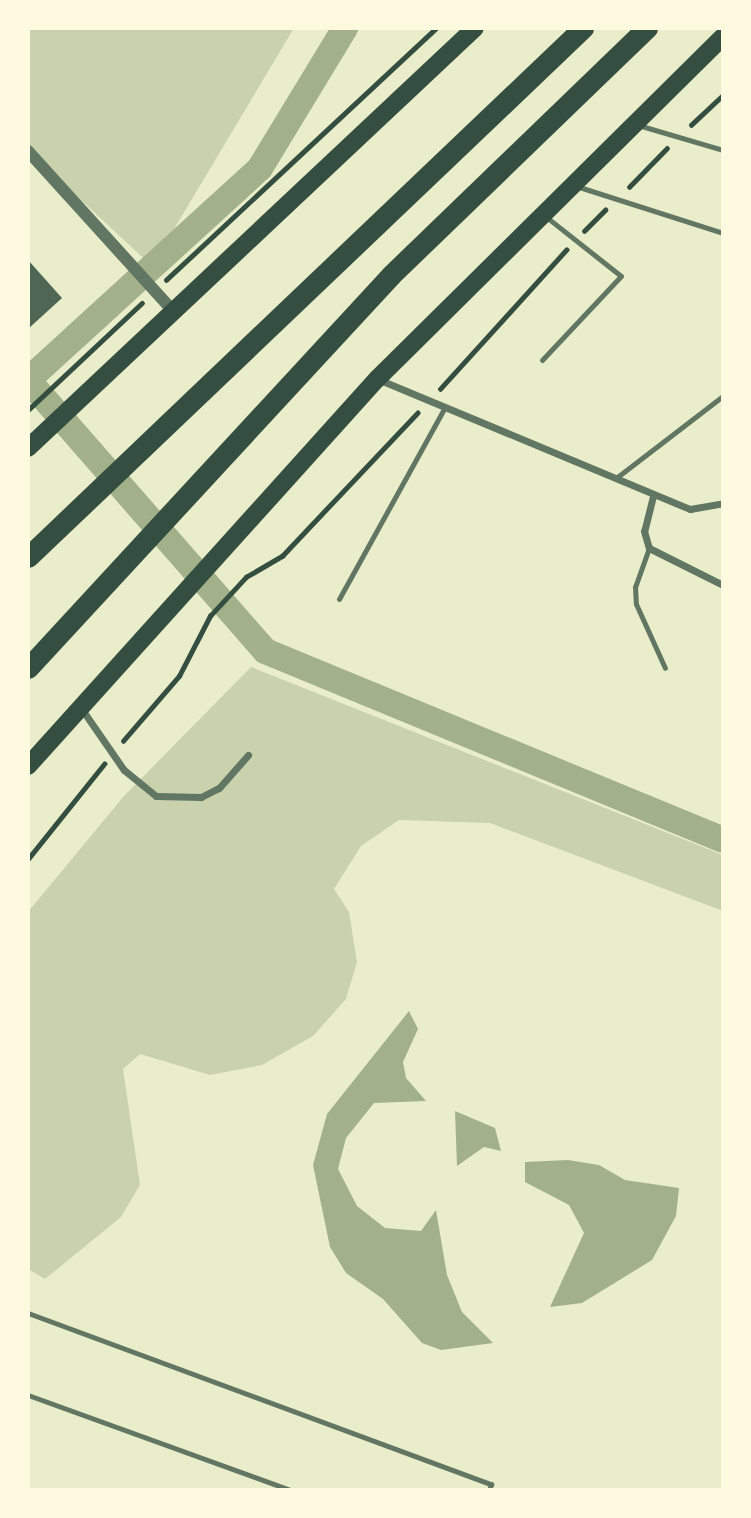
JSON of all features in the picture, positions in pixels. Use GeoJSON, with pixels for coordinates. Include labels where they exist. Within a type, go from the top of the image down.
{"type":"FeatureCollection","features":[{"type":"Feature","properties":{"kind":"highway"},"geometry":{"type":"LineString","coordinates":[[28,557],[583,28]]}},
{"type":"Feature","properties":{"kind":"highway"},"geometry":{"type":"LineString","coordinates":[[28,668],[391,275],[647,28]]}},
{"type":"Feature","properties":{"kind":"main road"},"geometry":{"type":"LineString","coordinates":[[28,448],[475,28]]}},
{"type":"Feature","properties":{"kind":"main road"},"geometry":{"type":"LineString","coordinates":[[28,766],[377,379],[631,122],[723,37]]}},
{"type":"Feature","properties":{"kind":"street"},"geometry":{"type":"LineString","coordinates":[[28,151],[135,262],[173,311]]}},
{"type":"Feature","properties":{"kind":"street"},"geometry":{"type":"LineString","coordinates":[[377,379],[653,496],[690,509],[723,503]]}},
{"type":"Feature","properties":{"kind":"street"},"geometry":{"type":"LineString","coordinates":[[653,496],[644,531],[649,548],[723,585]]}},
{"type":"Feature","properties":{"kind":"street"},"geometry":{"type":"LineString","coordinates":[[81,708],[124,770],[156,796],[201,797],[219,788],[248,755]]}},
{"type":"Feature","properties":{"kind":"lane"},"geometry":{"type":"LineString","coordinates":[[631,122],[723,150]]}},
{"type":"Feature","properties":{"kind":"lane"},"geometry":{"type":"LineString","coordinates":[[570,183],[614,202],[723,233]]}},
{"type":"Feature","properties":{"kind":"lane"},"geometry":{"type":"LineString","coordinates":[[540,212],[621,276],[541,360]]}},
{"type":"Feature","properties":{"kind":"lane"},"geometry":{"type":"LineString","coordinates":[[615,478],[723,396]]}},
{"type":"Feature","properties":{"kind":"lane"},"geometry":{"type":"LineString","coordinates":[[339,599],[444,407]]}},
{"type":"Feature","properties":{"kind":"lane"},"geometry":{"type":"LineString","coordinates":[[649,548],[635,587],[636,604],[665,668]]}},
{"type":"Feature","properties":{"kind":"lane"},"geometry":{"type":"LineString","coordinates":[[28,1313],[491,1483],[489,1490]]}},
{"type":"Feature","properties":{"kind":"lane"},"geometry":{"type":"LineString","coordinates":[[28,1395],[291,1490]]}},
{"type":"Feature","properties":{"kind":"path"},"geometry":{"type":"LineString","coordinates":[[28,410],[155,287],[436,28]]}},
{"type":"Feature","properties":{"kind":"path"},"geometry":{"type":"LineString","coordinates":[[200,627],[246,577],[282,556],[575,239],[723,95]]}},
{"type":"Feature","properties":{"kind":"shaded area"},"geometry":{"type":"Polygon","coordinates":[[[28,28],[294,28],[152,266],[28,151],[28,28]]]}},
{"type":"Feature","properties":{"kind":"shaded area"},"geometry":{"type":"Polygon","coordinates":[[[251,667],[723,855],[723,911],[490,823],[399,820],[361,846],[334,889],[349,912],[357,962],[346,999],[313,1036],[262,1065],[210,1075],[140,1054],[123,1069],[140,1185],[121,1217],[45,1279],[28,1269],[28,912],[124,796],[251,667]]]}},
{"type":"Feature","properties":{"kind":"shaded area"},"geometry":{"type":"Polygon","coordinates":[[[409,1011],[418,1029],[403,1062],[406,1078],[426,1101],[374,1103],[346,1138],[338,1169],[357,1206],[385,1228],[421,1231],[436,1210],[447,1275],[462,1312],[493,1343],[441,1350],[422,1343],[383,1299],[346,1273],[330,1247],[313,1165],[327,1114],[409,1011]]]}},
{"type":"Feature","properties":{"kind":"shaded area"},"geometry":{"type":"Polygon","coordinates":[[[455,1111],[495,1128],[501,1151],[484,1147],[457,1166],[455,1111]]]}},
{"type":"Feature","properties":{"kind":"shaded area"},"geometry":{"type":"Polygon","coordinates":[[[568,1160],[599,1165],[625,1180],[679,1188],[676,1216],[652,1260],[582,1303],[550,1307],[584,1233],[569,1205],[525,1182],[525,1162],[568,1160]]]}},
{"type":"Feature","properties":{"kind":"building"},"geometry":{"type":"Polygon","coordinates":[[[28,260],[62,298],[28,329],[28,260]]]}},
{"type":"Feature","properties":{"kind":"waterway"},"geometry":{"type":"LineString","coordinates":[[28,380],[260,168],[345,28]]}},
{"type":"Feature","properties":{"kind":"waterway"},"geometry":{"type":"LineString","coordinates":[[28,380],[265,651],[723,840]]}}]}
